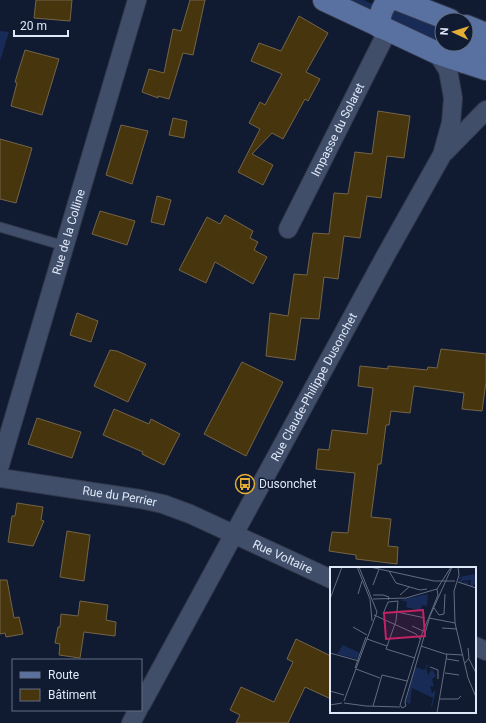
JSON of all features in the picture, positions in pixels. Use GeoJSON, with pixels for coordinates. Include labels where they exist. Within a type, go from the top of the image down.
{"type":"FeatureCollection","features":[{"type":"Feature","properties":{"kind":"main road"},"geometry":{"type":"LineString","coordinates":[[324,0],[384,28],[434,44]]}},
{"type":"Feature","properties":{"kind":"main road"},"geometry":{"type":"LineString","coordinates":[[384,28],[379,21],[381,11],[389,0]]}},
{"type":"Feature","properties":{"kind":"main road"},"geometry":{"type":"LineString","coordinates":[[399,0],[434,14]]}},
{"type":"Feature","properties":{"kind":"main road"},"geometry":{"type":"LineString","coordinates":[[474,29],[486,34]]}},
{"type":"Feature","properties":{"kind":"main road"},"geometry":{"type":"LineString","coordinates":[[464,62],[474,51],[486,45]]}},
{"type":"Feature","properties":{"kind":"main road"},"geometry":{"type":"LineString","coordinates":[[448,52],[464,62],[486,69]]}},
{"type":"Feature","properties":{"kind":"street","name":"Rue de la Colline"},"geometry":{"type":"LineString","coordinates":[[0,465],[137,0]]}},
{"type":"Feature","properties":{"kind":"street","name":"Impasse du Solaret"},"geometry":{"type":"LineString","coordinates":[[288,229],[384,28]]}},
{"type":"Feature","properties":{"kind":"street","name":"Rue Claude-Philippe Dusonchet"},"geometry":{"type":"LineString","coordinates":[[142,702],[442,155],[451,123],[453,98],[452,84],[441,52]]}},
{"type":"Feature","properties":{"kind":"street","name":"Rue Claude-Philippe Dusonchet"},"geometry":{"type":"LineString","coordinates":[[453,98],[464,62]]}},
{"type":"Feature","properties":{"kind":"street","name":"Rue Claude-Philippe Dusonchet"},"geometry":{"type":"LineString","coordinates":[[442,155],[486,110]]}},
{"type":"Feature","properties":{"kind":"street","name":"Rue du Perrier"},"geometry":{"type":"LineString","coordinates":[[0,478],[152,501],[190,514],[234,535]]}},
{"type":"Feature","properties":{"kind":"street","name":"Rue Voltaire"},"geometry":{"type":"LineString","coordinates":[[234,535],[330,579]]}},
{"type":"Feature","properties":{"kind":"street"},"geometry":{"type":"LineString","coordinates":[[476,646],[486,651]]}},
{"type":"Feature","properties":{"kind":"street"},"geometry":{"type":"LineString","coordinates":[[131,723],[137,711]]}},
{"type":"Feature","properties":{"kind":"lane"},"geometry":{"type":"LineString","coordinates":[[0,227],[65,246]]}},
{"type":"Feature","properties":{"kind":"shaded area"},"geometry":{"type":"Polygon","coordinates":[[[340,0],[363,0],[375,5],[372,15],[340,0]]]}},
{"type":"Feature","properties":{"kind":"shaded area"},"geometry":{"type":"Polygon","coordinates":[[[393,9],[434,25],[434,40],[391,24],[389,12],[393,9]]]}},
{"type":"Feature","properties":{"kind":"shaded area"},"geometry":{"type":"Polygon","coordinates":[[[0,31],[9,32],[0,61],[0,31]]]}},
{"type":"Feature","properties":{"kind":"building"},"geometry":{"type":"Polygon","coordinates":[[[36,0],[72,0],[70,21],[34,18],[36,0]]]}},
{"type":"Feature","properties":{"kind":"building"},"geometry":{"type":"Polygon","coordinates":[[[190,0],[205,0],[193,55],[183,53],[169,99],[158,96],[158,98],[142,92],[149,69],[164,73],[173,29],[181,31],[190,0]]]}},
{"type":"Feature","properties":{"kind":"building"},"geometry":{"type":"Polygon","coordinates":[[[299,16],[328,33],[306,72],[320,79],[308,101],[305,99],[283,139],[272,133],[252,154],[273,165],[263,185],[238,172],[260,129],[249,123],[260,102],[265,105],[282,74],[251,61],[259,43],[281,51],[299,16]]]}},
{"type":"Feature","properties":{"kind":"building"},"geometry":{"type":"Polygon","coordinates":[[[25,50],[59,59],[42,115],[11,106],[17,83],[15,82],[25,50]]]}},
{"type":"Feature","properties":{"kind":"building"},"geometry":{"type":"Polygon","coordinates":[[[378,111],[410,116],[404,158],[387,156],[381,198],[367,196],[360,238],[344,236],[338,279],[324,277],[319,319],[301,318],[295,360],[266,356],[270,313],[288,316],[294,274],[307,275],[313,233],[329,234],[334,193],[348,194],[355,152],[372,154],[378,111]]]}},
{"type":"Feature","properties":{"kind":"building"},"geometry":{"type":"Polygon","coordinates":[[[173,118],[187,121],[184,138],[169,135],[173,118]]]}},
{"type":"Feature","properties":{"kind":"building"},"geometry":{"type":"Polygon","coordinates":[[[121,125],[148,131],[132,184],[106,175],[121,125]]]}},
{"type":"Feature","properties":{"kind":"building"},"geometry":{"type":"Polygon","coordinates":[[[0,139],[32,148],[16,203],[0,199],[0,139]]]}},
{"type":"Feature","properties":{"kind":"building"},"geometry":{"type":"Polygon","coordinates":[[[157,196],[171,200],[164,225],[151,222],[157,196]]]}},
{"type":"Feature","properties":{"kind":"building"},"geometry":{"type":"Polygon","coordinates":[[[100,211],[135,221],[127,245],[92,234],[100,211]]]}},
{"type":"Feature","properties":{"kind":"building"},"geometry":{"type":"Polygon","coordinates":[[[225,215],[253,231],[250,238],[258,242],[254,250],[267,257],[253,284],[215,262],[206,283],[179,270],[207,217],[220,224],[225,215]]]}},
{"type":"Feature","properties":{"kind":"building"},"geometry":{"type":"Polygon","coordinates":[[[77,313],[98,321],[91,342],[70,335],[77,313]]]}},
{"type":"Feature","properties":{"kind":"building"},"geometry":{"type":"Polygon","coordinates":[[[441,349],[486,354],[486,382],[482,411],[462,409],[464,393],[414,386],[410,413],[391,411],[389,425],[386,425],[381,464],[378,464],[371,517],[391,519],[388,546],[398,547],[397,564],[356,559],[356,555],[329,551],[332,532],[348,533],[355,473],[316,469],[318,449],[329,450],[332,430],[367,434],[373,388],[358,386],[360,366],[388,369],[388,366],[427,370],[428,367],[437,368],[441,349]]]}},
{"type":"Feature","properties":{"kind":"building"},"geometry":{"type":"Polygon","coordinates":[[[110,350],[117,351],[146,364],[128,402],[94,386],[110,350]]]}},
{"type":"Feature","properties":{"kind":"building"},"geometry":{"type":"Polygon","coordinates":[[[242,362],[283,382],[246,456],[204,434],[242,362]]]}},
{"type":"Feature","properties":{"kind":"building"},"geometry":{"type":"Polygon","coordinates":[[[114,409],[149,424],[151,419],[180,434],[164,465],[142,454],[143,452],[103,435],[114,409]]]}},
{"type":"Feature","properties":{"kind":"building"},"geometry":{"type":"Polygon","coordinates":[[[37,418],[81,432],[72,458],[28,444],[37,418]]]}},
{"type":"Feature","properties":{"kind":"building"},"geometry":{"type":"Polygon","coordinates":[[[17,503],[43,507],[41,520],[44,521],[33,546],[8,542],[12,516],[15,516],[17,503]]]}},
{"type":"Feature","properties":{"kind":"building"},"geometry":{"type":"Polygon","coordinates":[[[67,531],[90,535],[84,581],[60,577],[67,531]]]}},
{"type":"Feature","properties":{"kind":"building"},"geometry":{"type":"Polygon","coordinates":[[[0,580],[7,580],[14,618],[19,617],[23,634],[6,637],[5,633],[0,634],[0,580]]]}},
{"type":"Feature","properties":{"kind":"building"},"geometry":{"type":"Polygon","coordinates":[[[80,601],[108,605],[106,620],[116,622],[115,636],[84,632],[80,658],[59,655],[60,644],[55,643],[58,627],[60,627],[61,614],[78,616],[80,601]]]}},
{"type":"Feature","properties":{"kind":"building"},"geometry":{"type":"Polygon","coordinates":[[[296,639],[330,656],[330,699],[305,687],[288,723],[236,723],[240,715],[230,710],[241,687],[274,702],[293,662],[287,659],[296,639]]]}},
{"type":"Feature","properties":{"kind":"place","name":"Dusonchet"},"geometry":{"type":"Point","coordinates":[245,484]}}]}
